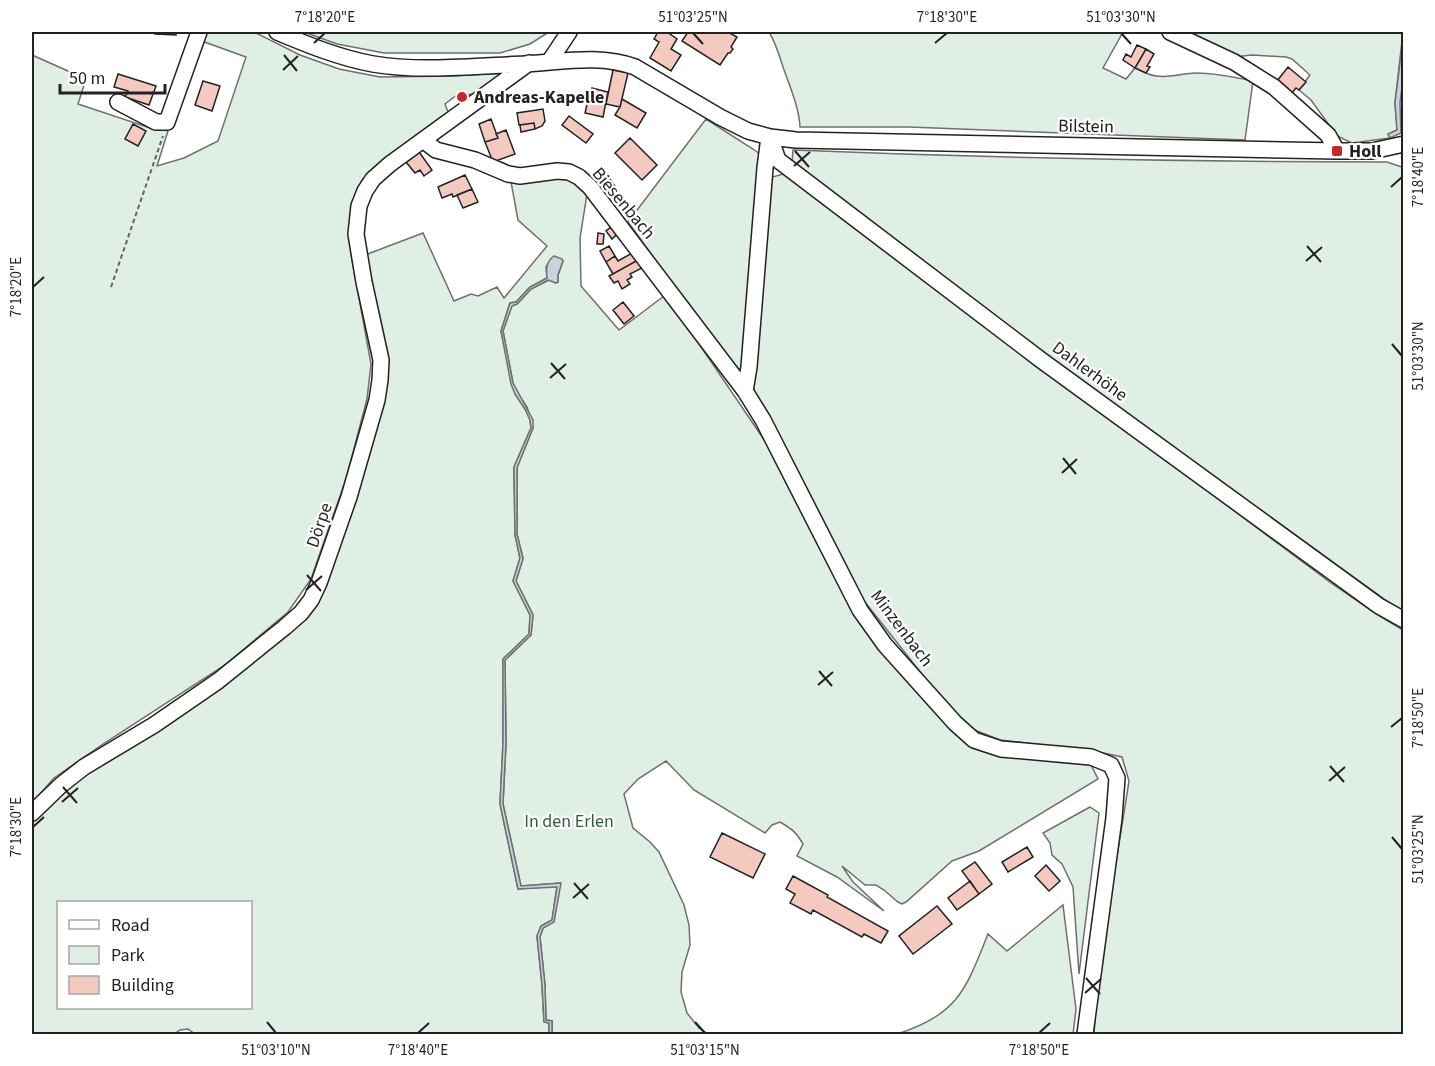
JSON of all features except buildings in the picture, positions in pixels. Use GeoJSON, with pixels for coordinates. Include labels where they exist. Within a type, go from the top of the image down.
{"type":"FeatureCollection","features":[{"type":"Feature","properties":{"kind":"street"},"geometry":{"type":"LineString","coordinates":[[118,102],[156,122],[167,122],[199,32]]}},
{"type":"Feature","properties":{"kind":"street"},"geometry":{"type":"LineString","coordinates":[[278,32],[347,58],[376,64],[446,67],[585,59],[624,63],[635,67],[720,117],[748,131],[770,137],[765,168],[749,367],[745,391]]}},
{"type":"Feature","properties":{"kind":"street"},"geometry":{"type":"LineString","coordinates":[[549,62],[569,32]]}},
{"type":"Feature","properties":{"kind":"street"},"geometry":{"type":"LineString","coordinates":[[1170,32],[1234,62],[1274,87],[1328,135],[1337,151]]}},
{"type":"Feature","properties":{"kind":"street"},"geometry":{"type":"LineString","coordinates":[[423,140],[529,63]]}},
{"type":"Feature","properties":{"kind":"street","name":"Bilstein"},"geometry":{"type":"LineString","coordinates":[[770,137],[796,140],[1337,151],[1372,150],[1403,145]]}},
{"type":"Feature","properties":{"kind":"street","name":"Dahlerhöhe"},"geometry":{"type":"LineString","coordinates":[[770,137],[778,160],[1041,360],[1379,606],[1404,620]]}},
{"type":"Feature","properties":{"kind":"street","name":"Biesenbach"},"geometry":{"type":"LineString","coordinates":[[423,140],[436,150],[476,160],[508,174],[519,176],[557,171],[569,172],[579,177],[590,187],[745,391]]}},
{"type":"Feature","properties":{"kind":"street","name":"Dörpe"},"geometry":{"type":"LineString","coordinates":[[32,813],[84,767],[154,725],[218,681],[285,627],[311,600],[349,497],[377,400],[380,380],[381,360],[356,234],[359,206],[364,191],[374,179],[423,140]]}},
{"type":"Feature","properties":{"kind":"street","name":"Minzenbach"},"geometry":{"type":"LineString","coordinates":[[745,391],[763,420],[860,610],[885,645],[955,723],[974,740],[1001,749],[1091,757],[1111,765],[1117,778],[1113,830],[1085,1035]]}},
{"type":"Feature","properties":{"kind":"path"},"geometry":{"type":"LineString","coordinates":[[111,288],[167,122]]}},
{"type":"Feature","properties":{"kind":"green space"},"geometry":{"type":"Polygon","coordinates":[[[204,32],[254,32],[300,55],[339,69],[380,77],[505,73],[473,97],[471,94],[464,96],[461,92],[445,104],[448,112],[399,148],[362,180],[353,203],[349,228],[351,254],[371,364],[367,399],[346,479],[311,579],[288,612],[225,665],[54,778],[32,803],[32,55],[86,79],[78,104],[156,130],[158,128],[168,131],[157,166],[184,158],[218,141],[246,57],[199,40],[204,32]]]}},
{"type":"Feature","properties":{"kind":"green space"},"geometry":{"type":"Polygon","coordinates":[[[304,32],[549,32],[530,44],[500,53],[384,53],[337,44],[304,32]]]}},
{"type":"Feature","properties":{"kind":"green space"},"geometry":{"type":"Polygon","coordinates":[[[769,32],[1123,32],[1103,68],[1126,79],[1135,68],[1154,76],[1203,73],[1253,81],[1245,140],[909,127],[800,127],[794,97],[769,32]]]}},
{"type":"Feature","properties":{"kind":"green space"},"geometry":{"type":"Polygon","coordinates":[[[1180,32],[1403,32],[1395,103],[1397,130],[1388,134],[1390,138],[1352,143],[1337,136],[1311,100],[1299,90],[1310,75],[1292,59],[1252,55],[1234,57],[1180,32]]]}},
{"type":"Feature","properties":{"kind":"green space"},"geometry":{"type":"Polygon","coordinates":[[[706,119],[761,155],[742,367],[737,373],[628,222],[706,119]]]}},
{"type":"Feature","properties":{"kind":"green space"},"geometry":{"type":"Polygon","coordinates":[[[793,150],[1090,159],[1387,162],[1402,167],[1404,188],[1403,611],[1044,354],[792,162],[793,150]]]}},
{"type":"Feature","properties":{"kind":"green space"},"geometry":{"type":"Polygon","coordinates":[[[783,174],[1331,583],[1403,630],[1403,1034],[1094,1034],[1098,976],[1129,781],[1122,757],[1094,751],[1000,740],[972,729],[944,702],[857,592],[759,407],[753,386],[769,178],[783,174]]]}},
{"type":"Feature","properties":{"kind":"green space","name":"In den Erlen"},"geometry":{"type":"Polygon","coordinates":[[[544,177],[570,179],[587,194],[580,238],[581,286],[619,330],[664,296],[769,447],[854,612],[935,710],[972,748],[995,755],[1091,765],[1098,779],[979,851],[952,861],[902,904],[876,885],[865,885],[842,866],[853,882],[884,911],[837,877],[797,856],[803,844],[788,827],[780,822],[772,825],[765,833],[694,790],[666,761],[638,779],[624,794],[633,828],[659,852],[684,905],[689,925],[690,945],[682,972],[681,992],[687,1013],[699,1028],[708,1034],[552,1034],[552,1021],[546,1020],[540,937],[543,928],[554,921],[560,883],[521,886],[503,804],[506,743],[505,660],[531,635],[533,615],[516,581],[523,558],[517,534],[517,467],[533,428],[527,407],[513,383],[503,331],[512,305],[517,304],[531,289],[549,280],[558,282],[563,261],[551,259],[546,267],[547,278],[530,287],[516,302],[510,303],[501,331],[515,394],[525,409],[531,428],[514,467],[515,535],[520,558],[513,581],[530,615],[529,634],[503,659],[500,804],[518,889],[557,886],[552,920],[541,926],[537,936],[544,1022],[549,1023],[549,1034],[195,1034],[188,1029],[174,1034],[32,1034],[32,823],[62,790],[299,623],[386,386],[365,255],[423,233],[454,301],[471,294],[478,296],[497,287],[504,298],[547,246],[518,220],[511,182],[544,177]]]}},
{"type":"Feature","properties":{"kind":"green space"},"geometry":{"type":"Polygon","coordinates":[[[1090,807],[1099,813],[1079,974],[1073,887],[1062,864],[1052,855],[1050,843],[1043,833],[1090,807]]]}},
{"type":"Feature","properties":{"kind":"green space"},"geometry":{"type":"Polygon","coordinates":[[[1063,905],[1076,1009],[1073,1034],[897,1034],[918,1027],[947,1009],[966,985],[988,934],[1007,951],[1063,905]]]}},
{"type":"Feature","properties":{"kind":"shaded area"},"geometry":{"type":"Polygon","coordinates":[[[1403,38],[1401,133],[1390,138],[1388,134],[1397,130],[1395,103],[1403,38]]]}},
{"type":"Feature","properties":{"kind":"shaded area"},"geometry":{"type":"Polygon","coordinates":[[[554,256],[563,261],[558,282],[548,280],[531,289],[517,304],[512,306],[503,331],[513,383],[533,420],[533,428],[517,468],[517,534],[523,559],[516,581],[533,615],[531,635],[505,660],[506,743],[503,804],[521,886],[561,883],[554,922],[543,928],[540,937],[546,1020],[552,1021],[552,1034],[549,1034],[549,1023],[544,1022],[537,936],[541,926],[552,920],[557,887],[518,889],[500,804],[503,659],[529,634],[530,615],[513,581],[520,558],[515,535],[514,467],[531,428],[525,409],[511,384],[501,331],[510,303],[516,302],[530,287],[547,278],[547,266],[554,256]]]}},
{"type":"Feature","properties":{"kind":"place","name":"Andreas-Kapelle"},"geometry":{"type":"Point","coordinates":[462,97]}},
{"type":"Feature","properties":{"kind":"place","name":"Holl"},"geometry":{"type":"Point","coordinates":[1337,151]}}]}
